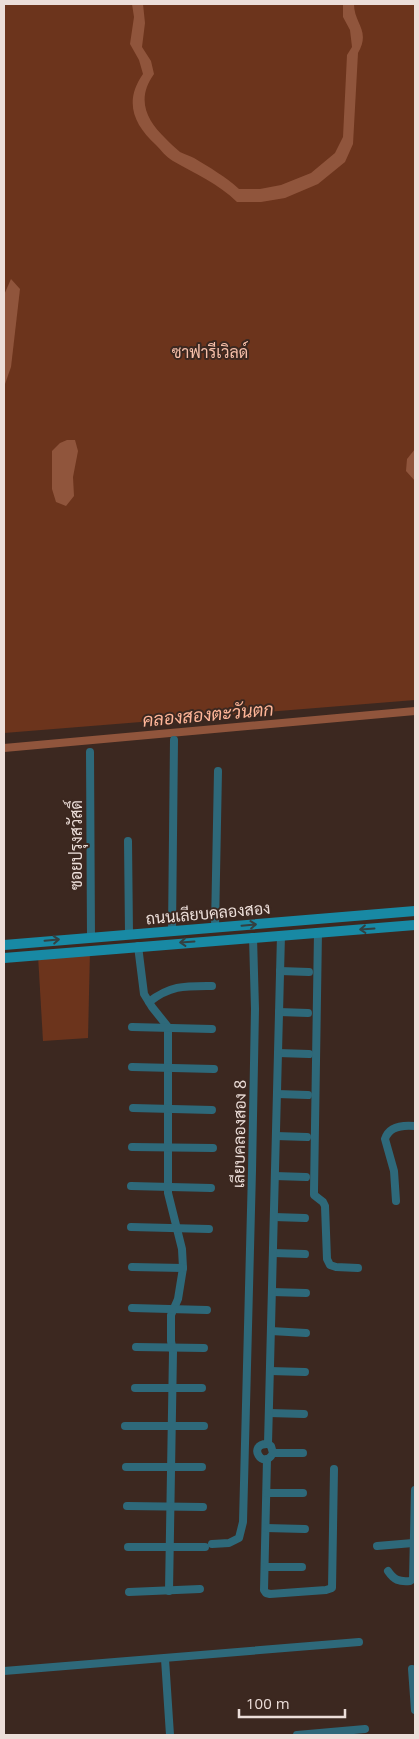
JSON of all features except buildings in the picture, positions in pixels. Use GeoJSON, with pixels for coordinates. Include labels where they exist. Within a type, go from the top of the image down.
{"type":"FeatureCollection","features":[{"type":"Feature","properties":{"kind":"main road","name":"ถนนเลียบคลองสอง"},"geometry":{"type":"LineString","coordinates":[[4,945],[415,911]]}},
{"type":"Feature","properties":{"kind":"main road","name":"ถนนเลียบคลองสอง"},"geometry":{"type":"LineString","coordinates":[[4,958],[415,925]]}},
{"type":"Feature","properties":{"kind":"street"},"geometry":{"type":"LineString","coordinates":[[172,931],[174,740]]}},
{"type":"Feature","properties":{"kind":"street","name":"ซอยปรุงสวัสดิ์"},"geometry":{"type":"LineString","coordinates":[[90,752],[90,937]]}},
{"type":"Feature","properties":{"kind":"street"},"geometry":{"type":"LineString","coordinates":[[216,927],[218,772]]}},
{"type":"Feature","properties":{"kind":"street"},"geometry":{"type":"LineString","coordinates":[[128,841],[129,934]]}},
{"type":"Feature","properties":{"kind":"street"},"geometry":{"type":"LineString","coordinates":[[318,932],[314,1195],[324,1202],[325,1206],[327,1259],[330,1264],[336,1268],[358,1268]]}},
{"type":"Feature","properties":{"kind":"street"},"geometry":{"type":"LineString","coordinates":[[268,1444],[258,1446],[256,1451],[262,1459],[271,1457],[273,1452],[268,1444],[281,935]]}},
{"type":"Feature","properties":{"kind":"street","name":"เลียบคลองสอง 8"},"geometry":{"type":"LineString","coordinates":[[171,1546],[229,1543],[239,1538],[242,1533],[251,1259],[255,1009],[253,937]]}},
{"type":"Feature","properties":{"kind":"street"},"geometry":{"type":"LineString","coordinates":[[138,946],[144,994],[168,1027],[168,1193],[182,1249],[183,1268],[178,1299],[173,1309],[170,1328],[172,1347],[170,1591]]}},
{"type":"Feature","properties":{"kind":"street"},"geometry":{"type":"LineString","coordinates":[[280,971],[309,972]]}},
{"type":"Feature","properties":{"kind":"street"},"geometry":{"type":"LineString","coordinates":[[149,1002],[177,986],[212,986]]}},
{"type":"Feature","properties":{"kind":"street"},"geometry":{"type":"LineString","coordinates":[[279,1012],[308,1013]]}},
{"type":"Feature","properties":{"kind":"street"},"geometry":{"type":"LineString","coordinates":[[132,1027],[212,1029]]}},
{"type":"Feature","properties":{"kind":"street"},"geometry":{"type":"LineString","coordinates":[[278,1053],[309,1054]]}},
{"type":"Feature","properties":{"kind":"street"},"geometry":{"type":"LineString","coordinates":[[132,1067],[214,1068]]}},
{"type":"Feature","properties":{"kind":"street"},"geometry":{"type":"LineString","coordinates":[[277,1094],[308,1095]]}},
{"type":"Feature","properties":{"kind":"street"},"geometry":{"type":"LineString","coordinates":[[132,1108],[212,1110]]}},
{"type":"Feature","properties":{"kind":"street"},"geometry":{"type":"LineString","coordinates":[[396,1201],[394,1171],[385,1139],[386,1135],[397,1127],[415,1126]]}},
{"type":"Feature","properties":{"kind":"street"},"geometry":{"type":"LineString","coordinates":[[276,1136],[307,1137]]}},
{"type":"Feature","properties":{"kind":"street"},"geometry":{"type":"LineString","coordinates":[[132,1147],[213,1148]]}},
{"type":"Feature","properties":{"kind":"street"},"geometry":{"type":"LineString","coordinates":[[275,1176],[306,1177]]}},
{"type":"Feature","properties":{"kind":"street"},"geometry":{"type":"LineString","coordinates":[[131,1186],[211,1188]]}},
{"type":"Feature","properties":{"kind":"street"},"geometry":{"type":"LineString","coordinates":[[274,1217],[305,1218]]}},
{"type":"Feature","properties":{"kind":"street"},"geometry":{"type":"LineString","coordinates":[[131,1227],[209,1228]]}},
{"type":"Feature","properties":{"kind":"street"},"geometry":{"type":"LineString","coordinates":[[273,1253],[305,1254]]}},
{"type":"Feature","properties":{"kind":"street"},"geometry":{"type":"LineString","coordinates":[[132,1267],[183,1268]]}},
{"type":"Feature","properties":{"kind":"street"},"geometry":{"type":"LineString","coordinates":[[272,1292],[306,1293]]}},
{"type":"Feature","properties":{"kind":"street"},"geometry":{"type":"LineString","coordinates":[[132,1308],[207,1310]]}},
{"type":"Feature","properties":{"kind":"street"},"geometry":{"type":"LineString","coordinates":[[271,1331],[306,1333]]}},
{"type":"Feature","properties":{"kind":"street"},"geometry":{"type":"LineString","coordinates":[[136,1347],[204,1348]]}},
{"type":"Feature","properties":{"kind":"street"},"geometry":{"type":"LineString","coordinates":[[270,1370],[304,1372]]}},
{"type":"Feature","properties":{"kind":"street"},"geometry":{"type":"LineString","coordinates":[[135,1388],[202,1388]]}},
{"type":"Feature","properties":{"kind":"street"},"geometry":{"type":"LineString","coordinates":[[269,1413],[304,1414]]}},
{"type":"Feature","properties":{"kind":"street"},"geometry":{"type":"LineString","coordinates":[[125,1426],[204,1426]]}},
{"type":"Feature","properties":{"kind":"street"},"geometry":{"type":"LineString","coordinates":[[273,1452],[304,1453]]}},
{"type":"Feature","properties":{"kind":"street"},"geometry":{"type":"LineString","coordinates":[[267,1459],[264,1590],[270,1594],[332,1588],[334,1469]]}},
{"type":"Feature","properties":{"kind":"street"},"geometry":{"type":"LineString","coordinates":[[126,1467],[202,1468]]}},
{"type":"Feature","properties":{"kind":"street"},"geometry":{"type":"LineString","coordinates":[[388,1571],[394,1579],[410,1581],[414,1576],[415,1490]]}},
{"type":"Feature","properties":{"kind":"street"},"geometry":{"type":"LineString","coordinates":[[267,1493],[303,1493]]}},
{"type":"Feature","properties":{"kind":"street"},"geometry":{"type":"LineString","coordinates":[[127,1506],[203,1507]]}},
{"type":"Feature","properties":{"kind":"street"},"geometry":{"type":"LineString","coordinates":[[266,1528],[305,1529]]}},
{"type":"Feature","properties":{"kind":"street"},"geometry":{"type":"LineString","coordinates":[[377,1546],[413,1542]]}},
{"type":"Feature","properties":{"kind":"street"},"geometry":{"type":"LineString","coordinates":[[128,1547],[171,1546]]}},
{"type":"Feature","properties":{"kind":"street"},"geometry":{"type":"LineString","coordinates":[[265,1567],[302,1567]]}},
{"type":"Feature","properties":{"kind":"street"},"geometry":{"type":"LineString","coordinates":[[129,1592],[200,1589]]}},
{"type":"Feature","properties":{"kind":"street"},"geometry":{"type":"LineString","coordinates":[[4,1671],[359,1642]]}},
{"type":"Feature","properties":{"kind":"street"},"geometry":{"type":"LineString","coordinates":[[165,1659],[170,1735]]}},
{"type":"Feature","properties":{"kind":"street"},"geometry":{"type":"LineString","coordinates":[[412,1669],[415,1710]]}},
{"type":"Feature","properties":{"kind":"street"},"geometry":{"type":"LineString","coordinates":[[297,1735],[365,1729]]}},
{"type":"Feature","properties":{"kind":"green space","name":"ซาฟารีเวิลด์"},"geometry":{"type":"Polygon","coordinates":[[[4,4],[415,4],[415,700],[4,733],[4,4]]]}},
{"type":"Feature","properties":{"kind":"green space"},"geometry":{"type":"Polygon","coordinates":[[[90,950],[88,1038],[43,1041],[38,955],[90,950]]]}},
{"type":"Feature","properties":{"kind":"shaded area"},"geometry":{"type":"Polygon","coordinates":[[[132,4],[143,4],[145,23],[142,47],[151,61],[154,74],[145,92],[145,101],[146,109],[153,124],[180,152],[194,158],[229,180],[239,189],[260,189],[281,185],[311,173],[335,153],[343,137],[347,55],[352,47],[350,30],[343,17],[343,4],[354,4],[363,38],[358,53],[353,144],[345,162],[318,184],[285,198],[261,202],[237,202],[214,184],[170,159],[148,137],[134,112],[134,94],[143,74],[139,60],[130,44],[134,17],[132,4]]]}},
{"type":"Feature","properties":{"kind":"shaded area"},"geometry":{"type":"Polygon","coordinates":[[[11,279],[20,289],[11,367],[4,384],[4,295],[11,279]]]}},
{"type":"Feature","properties":{"kind":"shaded area"},"geometry":{"type":"Polygon","coordinates":[[[67,440],[75,440],[78,451],[73,477],[74,496],[66,506],[56,502],[52,489],[52,451],[60,443],[67,440]]]}},
{"type":"Feature","properties":{"kind":"shaded area"},"geometry":{"type":"Polygon","coordinates":[[[415,449],[415,481],[406,471],[407,459],[415,449]]]}},
{"type":"Feature","properties":{"kind":"waterway","name":"คลองสองตะวันตก"},"geometry":{"type":"LineString","coordinates":[[4,748],[415,711]]}}]}
